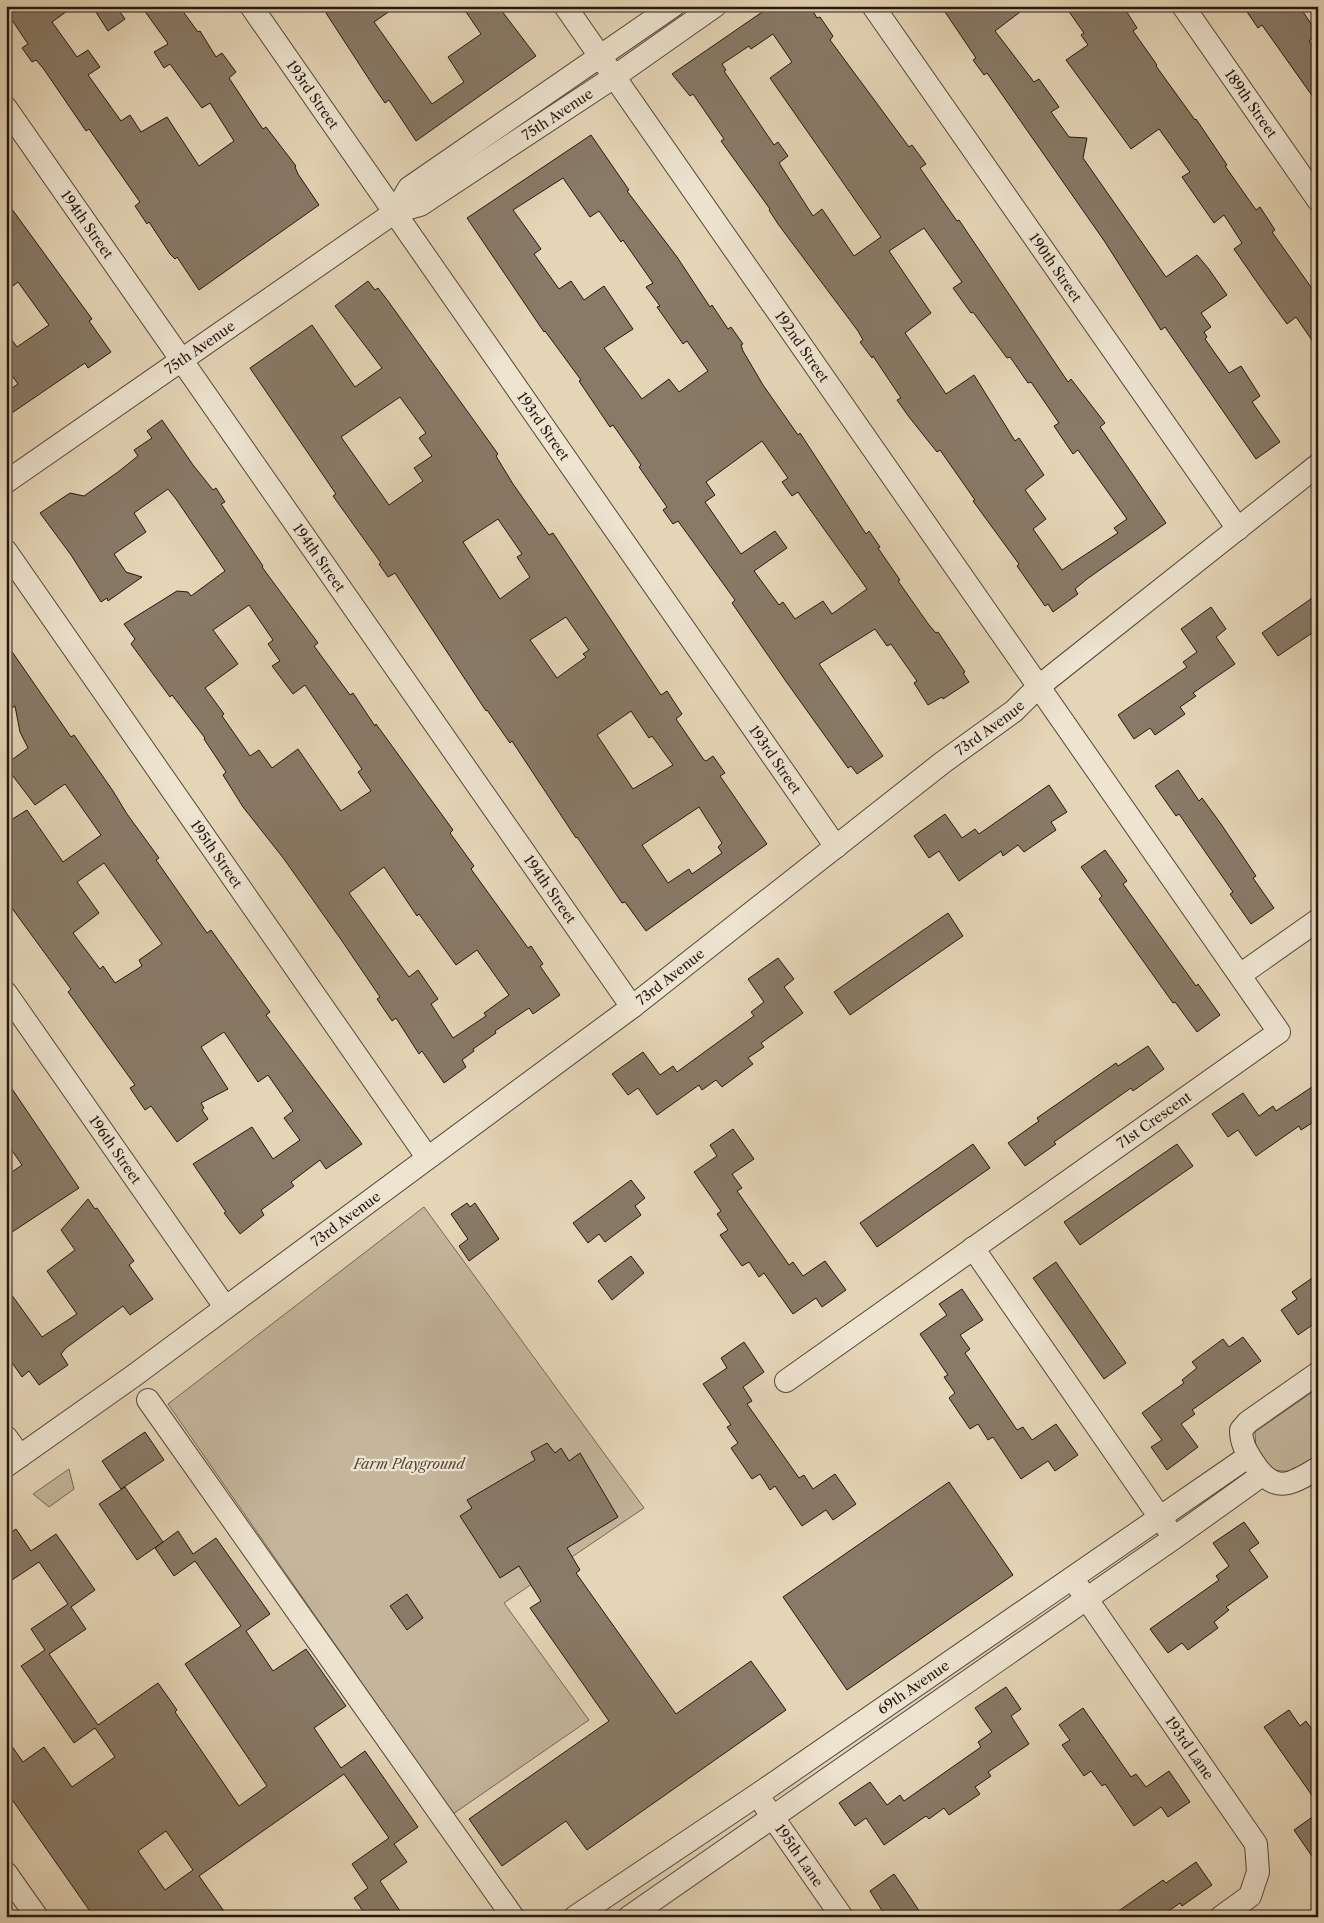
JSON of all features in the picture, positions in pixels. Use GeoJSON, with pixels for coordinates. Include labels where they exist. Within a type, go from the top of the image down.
{"type":"FeatureCollection","features":[{"type":"Feature","properties":{"kind":"street","name":"193rd Street"},"geometry":{"type":"LineString","coordinates":[[251,6],[836,847]]}},
{"type":"Feature","properties":{"kind":"street","name":"192nd Street"},"geometry":{"type":"LineString","coordinates":[[565,6],[1038,687]]}},
{"type":"Feature","properties":{"kind":"street","name":"75th Avenue"},"geometry":{"type":"LineString","coordinates":[[395,212],[409,188],[673,6]]}},
{"type":"Feature","properties":{"kind":"street","name":"75th Avenue"},"geometry":{"type":"LineString","coordinates":[[6,482],[395,212],[420,204],[614,77],[715,6]]}},
{"type":"Feature","properties":{"kind":"street","name":"190th Street"},"geometry":{"type":"LineString","coordinates":[[873,6],[1238,529]]}},
{"type":"Feature","properties":{"kind":"street","name":"189th Street"},"geometry":{"type":"LineString","coordinates":[[1182,6],[1318,200]]}},
{"type":"Feature","properties":{"kind":"street","name":"194th Street"},"geometry":{"type":"LineString","coordinates":[[6,108],[632,1007]]}},
{"type":"Feature","properties":{"kind":"street","name":"73rd Avenue"},"geometry":{"type":"LineString","coordinates":[[13,1461],[132,1377],[632,1007],[942,763],[1014,710],[1038,687],[1318,465]]}},
{"type":"Feature","properties":{"kind":"street","name":"195th Street"},"geometry":{"type":"LineString","coordinates":[[6,551],[427,1157]]}},
{"type":"Feature","properties":{"kind":"street","name":"71st Crescent"},"geometry":{"type":"LineString","coordinates":[[786,1381],[1279,1032],[1038,687]]}},
{"type":"Feature","properties":{"kind":"street"},"geometry":{"type":"LineString","coordinates":[[1240,975],[1318,920]]}},
{"type":"Feature","properties":{"kind":"street","name":"196th Street"},"geometry":{"type":"LineString","coordinates":[[6,993],[225,1307]]}},
{"type":"Feature","properties":{"kind":"street"},"geometry":{"type":"LineString","coordinates":[[973,1248],[1174,1538]]}},
{"type":"Feature","properties":{"kind":"street"},"geometry":{"type":"LineString","coordinates":[[1318,1372],[1248,1422],[1241,1430],[1241,1443],[1262,1475],[1274,1484],[1288,1484],[1318,1468]]}},
{"type":"Feature","properties":{"kind":"street"},"geometry":{"type":"LineString","coordinates":[[148,1400],[513,1917]]}},
{"type":"Feature","properties":{"kind":"street"},"geometry":{"type":"LineString","coordinates":[[6,1437],[13,1461]]}},
{"type":"Feature","properties":{"kind":"street","name":"69th Avenue"},"geometry":{"type":"LineString","coordinates":[[575,1917],[757,1795],[1159,1516],[1249,1456]]}},
{"type":"Feature","properties":{"kind":"street","name":"69th Avenue"},"geometry":{"type":"LineString","coordinates":[[629,1917],[1262,1475]]}},
{"type":"Feature","properties":{"kind":"street","name":"193rd Lane"},"geometry":{"type":"LineString","coordinates":[[1072,1578],[1256,1844],[1258,1872],[1250,1896],[1221,1917]]}},
{"type":"Feature","properties":{"kind":"street","name":"195th Lane"},"geometry":{"type":"LineString","coordinates":[[757,1795],[842,1917]]}},
{"type":"Feature","properties":{"kind":"street"},"geometry":{"type":"LineString","coordinates":[[6,1873],[37,1917]]}},
{"type":"Feature","properties":{"kind":"green space","name":"Farm Playground"},"geometry":{"type":"Polygon","coordinates":[[[424,1207],[644,1508],[504,1603],[589,1720],[453,1814],[168,1404],[424,1207]]]}},
{"type":"Feature","properties":{"kind":"green space"},"geometry":{"type":"Polygon","coordinates":[[[1318,1388],[1318,1456],[1295,1472],[1270,1470],[1256,1450],[1255,1432],[1318,1388]]]}},
{"type":"Feature","properties":{"kind":"green space"},"geometry":{"type":"Polygon","coordinates":[[[69,1469],[74,1489],[49,1507],[33,1494],[69,1469]]]}},
{"type":"Feature","properties":{"kind":"building"},"geometry":{"type":"Polygon","coordinates":[[[6,6],[74,6],[52,22],[77,57],[88,50],[100,67],[88,75],[121,121],[130,115],[141,132],[167,117],[199,166],[234,141],[210,103],[202,108],[170,64],[164,68],[154,52],[168,44],[141,6],[179,6],[198,32],[200,31],[216,57],[222,53],[236,72],[229,78],[263,129],[266,127],[296,166],[298,174],[319,205],[199,290],[177,257],[175,259],[170,254],[149,222],[147,224],[135,206],[140,202],[89,129],[86,131],[43,68],[36,60],[32,62],[22,48],[28,44],[6,11],[6,6]]]}},
{"type":"Feature","properties":{"kind":"building"},"geometry":{"type":"Polygon","coordinates":[[[92,6],[116,6],[125,19],[108,31],[92,6]]]}},
{"type":"Feature","properties":{"kind":"building"},"geometry":{"type":"Polygon","coordinates":[[[337,6],[397,6],[374,22],[432,104],[464,82],[448,57],[481,34],[462,6],[498,6],[536,56],[416,141],[389,100],[385,103],[326,13],[337,6]]]}},
{"type":"Feature","properties":{"kind":"building"},"geometry":{"type":"Polygon","coordinates":[[[771,6],[810,6],[817,18],[820,17],[833,36],[830,40],[909,147],[912,145],[926,164],[920,168],[957,221],[959,220],[1068,382],[1071,379],[1105,423],[1100,427],[1166,523],[1087,579],[1075,589],[1078,594],[1053,612],[1048,604],[1045,606],[1017,566],[1019,564],[973,501],[975,500],[940,450],[937,452],[897,400],[901,398],[873,356],[872,358],[860,342],[863,340],[858,331],[778,224],[770,209],[721,141],[724,139],[693,94],[690,96],[672,74],[771,6]],[[773,34],[751,49],[749,46],[722,64],[726,70],[724,71],[774,145],[778,142],[788,156],[779,163],[813,216],[822,209],[854,256],[881,237],[770,78],[792,62],[773,34]],[[924,228],[889,251],[931,313],[905,333],[946,394],[974,375],[1015,441],[1019,438],[1044,475],[1025,490],[1046,519],[1033,529],[1062,570],[1118,533],[1114,528],[1127,519],[1078,450],[1073,454],[1054,426],[1059,423],[1031,382],[1028,383],[1010,357],[1007,358],[953,288],[962,282],[924,228]]]}},
{"type":"Feature","properties":{"kind":"building"},"geometry":{"type":"Polygon","coordinates":[[[941,6],[1028,6],[995,31],[1034,82],[1039,79],[1059,107],[1051,112],[1069,137],[1087,138],[1083,158],[1166,277],[1197,255],[1227,295],[1201,313],[1211,327],[1204,332],[1207,337],[1205,339],[1229,373],[1241,366],[1260,396],[1252,402],[1280,442],[1256,459],[1165,327],[1161,330],[1105,242],[987,73],[984,75],[973,60],[976,58],[941,6]]]}},
{"type":"Feature","properties":{"kind":"building"},"geometry":{"type":"Polygon","coordinates":[[[1065,6],[1123,6],[1137,28],[1133,31],[1156,66],[1196,119],[1227,165],[1225,166],[1256,210],[1260,207],[1275,230],[1272,232],[1318,297],[1318,349],[1296,317],[1287,324],[1261,288],[1234,249],[1242,243],[1224,215],[1214,223],[1182,177],[1190,172],[1159,129],[1131,149],[1066,60],[1088,45],[1081,35],[1084,33],[1065,6]]]}},
{"type":"Feature","properties":{"kind":"building"},"geometry":{"type":"Polygon","coordinates":[[[1243,6],[1299,6],[1318,34],[1309,41],[1318,53],[1318,104],[1262,25],[1258,28],[1243,6]]]}},
{"type":"Feature","properties":{"kind":"building"},"geometry":{"type":"Polygon","coordinates":[[[591,135],[629,190],[627,191],[677,257],[710,307],[712,305],[728,329],[731,327],[743,344],[741,345],[743,351],[763,385],[798,435],[800,433],[866,534],[869,531],[900,580],[898,581],[929,625],[936,633],[938,632],[965,672],[963,673],[969,682],[943,699],[942,697],[928,705],[914,683],[917,681],[891,644],[887,646],[875,629],[819,664],[883,756],[857,774],[851,766],[848,768],[732,603],[735,600],[678,521],[673,524],[663,510],[667,507],[639,467],[641,465],[613,425],[610,427],[579,381],[581,380],[544,332],[467,218],[591,135]],[[563,178],[513,210],[541,249],[534,254],[559,289],[571,281],[584,300],[604,286],[633,329],[604,348],[642,399],[669,379],[679,392],[708,371],[687,341],[683,344],[657,307],[660,306],[646,287],[653,283],[623,240],[621,242],[599,211],[590,217],[563,178]],[[762,441],[706,482],[715,495],[705,502],[741,554],[775,531],[787,548],[754,571],[779,605],[783,602],[795,619],[823,601],[832,614],[867,589],[798,492],[792,496],[782,482],[788,478],[762,441]]]}},
{"type":"Feature","properties":{"kind":"building"},"geometry":{"type":"Polygon","coordinates":[[[6,201],[92,319],[89,321],[111,352],[88,368],[85,363],[6,417],[6,392],[18,384],[6,367],[6,332],[17,347],[49,325],[18,282],[6,291],[6,201]]]}},
{"type":"Feature","properties":{"kind":"building"},"geometry":{"type":"Polygon","coordinates":[[[368,281],[375,290],[378,288],[498,454],[496,456],[513,484],[549,535],[553,533],[661,695],[667,691],[682,714],[676,719],[704,760],[706,761],[713,756],[725,773],[720,776],[767,844],[646,931],[625,902],[622,903],[576,838],[512,741],[510,743],[486,711],[395,573],[388,577],[379,564],[381,563],[333,496],[336,494],[250,368],[312,325],[355,387],[382,368],[335,306],[368,281]],[[400,397],[341,437],[389,505],[423,481],[414,468],[432,456],[419,438],[426,433],[400,397]],[[498,519],[463,542],[500,599],[530,577],[517,557],[522,554],[498,519]],[[566,617],[530,640],[557,678],[586,657],[583,654],[589,650],[566,617]],[[631,711],[597,735],[633,789],[673,765],[652,736],[649,738],[631,711]],[[699,807],[642,845],[668,883],[689,869],[692,874],[722,853],[718,847],[722,843],[699,807]]]}},
{"type":"Feature","properties":{"kind":"building"},"geometry":{"type":"Polygon","coordinates":[[[162,420],[193,465],[213,490],[216,488],[225,502],[221,504],[262,567],[318,643],[314,646],[350,695],[353,693],[375,726],[376,724],[453,830],[450,833],[474,866],[471,869],[528,948],[531,946],[543,964],[540,966],[560,995],[533,1014],[529,1008],[495,1031],[496,1033],[473,1049],[474,1051],[462,1060],[466,1067],[444,1083],[422,1051],[419,1054],[396,1018],[392,1021],[377,999],[380,997],[342,941],[284,859],[243,807],[223,775],[226,772],[205,738],[172,695],[170,697],[131,644],[135,639],[124,624],[177,591],[188,592],[191,596],[225,571],[176,499],[168,489],[134,513],[146,532],[114,554],[126,572],[142,577],[108,601],[107,598],[101,602],[71,555],[40,513],[70,493],[84,496],[118,472],[138,456],[134,450],[152,438],[147,431],[162,420]],[[249,605],[213,630],[238,664],[205,688],[250,756],[259,750],[272,768],[298,749],[341,811],[371,791],[358,772],[362,769],[305,685],[293,694],[272,666],[280,661],[268,644],[273,640],[249,605]],[[384,867],[349,893],[409,977],[418,970],[438,999],[431,1004],[453,1038],[486,1016],[484,1013],[509,995],[477,950],[456,965],[419,914],[417,916],[384,867]]]}},
{"type":"Feature","properties":{"kind":"building"},"geometry":{"type":"Polygon","coordinates":[[[1318,594],[1318,629],[1278,656],[1262,633],[1318,594]]]}},
{"type":"Feature","properties":{"kind":"building"},"geometry":{"type":"Polygon","coordinates":[[[1211,607],[1226,629],[1216,637],[1235,664],[1193,693],[1196,696],[1180,707],[1185,714],[1155,735],[1150,728],[1134,739],[1118,715],[1187,667],[1183,662],[1197,652],[1181,629],[1211,607]]]}},
{"type":"Feature","properties":{"kind":"building"},"geometry":{"type":"Polygon","coordinates":[[[6,643],[71,737],[74,735],[113,791],[159,858],[156,860],[207,933],[211,930],[270,1012],[266,1015],[362,1144],[326,1169],[320,1160],[291,1182],[294,1186],[261,1210],[264,1215],[240,1234],[224,1213],[226,1212],[193,1164],[252,1127],[273,1159],[300,1140],[284,1118],[293,1111],[268,1075],[258,1082],[224,1032],[201,1047],[228,1089],[201,1103],[204,1108],[202,1110],[208,1119],[177,1142],[151,1106],[145,1110],[130,1088],[135,1085],[68,992],[71,989],[6,900],[6,823],[27,810],[63,862],[101,835],[65,784],[35,805],[6,767],[6,764],[28,748],[20,732],[15,706],[6,712],[6,643]],[[104,863],[77,882],[99,913],[73,933],[100,969],[103,966],[115,983],[142,966],[139,960],[162,944],[104,863]]]}},
{"type":"Feature","properties":{"kind":"building"},"geometry":{"type":"Polygon","coordinates":[[[1178,770],[1199,801],[1202,798],[1221,824],[1256,876],[1253,878],[1274,908],[1251,924],[1230,894],[1233,892],[1179,814],[1176,816],[1155,786],[1178,770]]]}},
{"type":"Feature","properties":{"kind":"building"},"geometry":{"type":"Polygon","coordinates":[[[1049,785],[1067,812],[1051,822],[1056,830],[1024,852],[1018,845],[1003,856],[1001,851],[959,881],[939,851],[929,858],[914,836],[945,814],[962,838],[975,829],[979,834],[1049,785]]]}},
{"type":"Feature","properties":{"kind":"building"},"geometry":{"type":"Polygon","coordinates":[[[1105,850],[1127,881],[1123,884],[1196,986],[1198,984],[1220,1015],[1197,1032],[1175,1002],[1173,1003],[1099,899],[1102,896],[1081,867],[1105,850]]]}},
{"type":"Feature","properties":{"kind":"building"},"geometry":{"type":"Polygon","coordinates":[[[948,913],[963,936],[850,1015],[834,992],[948,913]]]}},
{"type":"Feature","properties":{"kind":"building"},"geometry":{"type":"Polygon","coordinates":[[[778,958],[794,979],[784,987],[803,1013],[761,1043],[764,1047],[748,1058],[753,1064],[722,1087],[716,1080],[702,1090],[699,1085],[657,1115],[638,1088],[628,1095],[612,1074],[643,1052],[660,1075],[673,1066],[677,1072],[754,1016],[751,1012],[764,1002],[748,979],[778,958]]]}},
{"type":"Feature","properties":{"kind":"building"},"geometry":{"type":"Polygon","coordinates":[[[1148,1046],[1164,1069],[1133,1091],[1131,1088],[1054,1142],[1056,1144],[1025,1166],[1008,1143],[1039,1121],[1037,1118],[1116,1063],[1118,1066],[1148,1046]]]}},
{"type":"Feature","properties":{"kind":"building"},"geometry":{"type":"Polygon","coordinates":[[[6,1080],[79,1188],[6,1236],[6,1176],[22,1165],[6,1142],[6,1080]]]}},
{"type":"Feature","properties":{"kind":"building"},"geometry":{"type":"Polygon","coordinates":[[[1318,1083],[1318,1119],[1301,1130],[1299,1126],[1256,1156],[1238,1130],[1228,1137],[1212,1114],[1243,1093],[1259,1116],[1273,1106],[1276,1111],[1318,1083]]]}},
{"type":"Feature","properties":{"kind":"building"},"geometry":{"type":"Polygon","coordinates":[[[733,1129],[754,1159],[732,1174],[742,1188],[737,1191],[789,1265],[793,1262],[803,1276],[825,1261],[846,1290],[822,1307],[816,1298],[793,1314],[764,1273],[759,1277],[749,1262],[742,1266],[720,1235],[728,1230],[717,1214],[721,1211],[694,1172],[717,1156],[710,1145],[733,1129]]]}},
{"type":"Feature","properties":{"kind":"building"},"geometry":{"type":"Polygon","coordinates":[[[973,1144],[990,1168],[877,1247],[860,1223],[973,1144]]]}},
{"type":"Feature","properties":{"kind":"building"},"geometry":{"type":"Polygon","coordinates":[[[1177,1144],[1193,1166],[1080,1245],[1064,1222],[1177,1144]]]}},
{"type":"Feature","properties":{"kind":"building"},"geometry":{"type":"Polygon","coordinates":[[[631,1180],[645,1198],[635,1206],[641,1215],[605,1242],[599,1234],[588,1243],[573,1223],[631,1180]]]}},
{"type":"Feature","properties":{"kind":"building"},"geometry":{"type":"Polygon","coordinates":[[[88,1199],[95,1209],[97,1208],[134,1261],[129,1265],[153,1299],[130,1315],[123,1306],[66,1348],[61,1354],[68,1365],[39,1385],[29,1371],[22,1377],[6,1354],[6,1287],[42,1337],[77,1314],[47,1271],[75,1250],[61,1230],[88,1199]]]}},
{"type":"Feature","properties":{"kind":"building"},"geometry":{"type":"Polygon","coordinates":[[[467,1203],[470,1207],[475,1203],[499,1239],[469,1261],[459,1246],[468,1239],[451,1214],[467,1203]]]}},
{"type":"Feature","properties":{"kind":"building"},"geometry":{"type":"Polygon","coordinates":[[[631,1256],[644,1273],[612,1300],[598,1281],[631,1256]]]}},
{"type":"Feature","properties":{"kind":"building"},"geometry":{"type":"Polygon","coordinates":[[[1056,1262],[1126,1363],[1104,1379],[1033,1278],[1056,1262]]]}},
{"type":"Feature","properties":{"kind":"building"},"geometry":{"type":"Polygon","coordinates":[[[1318,1274],[1318,1321],[1298,1335],[1281,1310],[1297,1299],[1292,1292],[1318,1274]]]}},
{"type":"Feature","properties":{"kind":"building"},"geometry":{"type":"Polygon","coordinates":[[[962,1289],[983,1320],[960,1335],[970,1349],[965,1353],[1017,1430],[1023,1427],[1032,1440],[1056,1424],[1078,1455],[1055,1471],[1048,1461],[1021,1479],[993,1437],[988,1440],[978,1424],[970,1429],[949,1398],[955,1393],[944,1377],[948,1375],[920,1334],[947,1315],[939,1304],[962,1289]]]}},
{"type":"Feature","properties":{"kind":"building"},"geometry":{"type":"Polygon","coordinates":[[[1243,1337],[1261,1361],[1192,1410],[1195,1414],[1181,1424],[1198,1447],[1167,1470],[1151,1447],[1162,1440],[1142,1413],[1184,1383],[1182,1380],[1197,1368],[1192,1362],[1223,1339],[1229,1347],[1243,1337]]]}},
{"type":"Feature","properties":{"kind":"building"},"geometry":{"type":"Polygon","coordinates":[[[744,1342],[764,1372],[743,1387],[752,1401],[747,1404],[799,1478],[804,1475],[813,1489],[835,1474],[856,1504],[833,1520],[826,1510],[802,1526],[775,1486],[770,1490],[760,1474],[752,1479],[731,1448],[738,1443],[727,1427],[731,1425],[703,1384],[727,1368],[721,1358],[744,1342]]]}},
{"type":"Feature","properties":{"kind":"building"},"geometry":{"type":"Polygon","coordinates":[[[145,1432],[164,1460],[121,1489],[102,1461],[145,1432]]]}},
{"type":"Feature","properties":{"kind":"building"},"geometry":{"type":"Polygon","coordinates":[[[547,1443],[555,1453],[561,1448],[569,1461],[580,1453],[618,1517],[567,1548],[580,1570],[576,1573],[676,1714],[751,1661],[786,1710],[587,1850],[566,1821],[502,1866],[469,1819],[609,1721],[530,1608],[541,1601],[519,1566],[500,1578],[460,1516],[472,1508],[467,1500],[535,1460],[531,1452],[547,1443]]]}},
{"type":"Feature","properties":{"kind":"building"},"geometry":{"type":"Polygon","coordinates":[[[949,1482],[1013,1575],[847,1690],[783,1597],[949,1482]]]}},
{"type":"Feature","properties":{"kind":"building"},"geometry":{"type":"Polygon","coordinates":[[[125,1487],[163,1542],[137,1560],[99,1504],[125,1487]]]}},
{"type":"Feature","properties":{"kind":"building"},"geometry":{"type":"Polygon","coordinates":[[[1244,1522],[1259,1543],[1249,1550],[1268,1577],[1226,1607],[1229,1610],[1214,1622],[1218,1628],[1188,1650],[1182,1643],[1168,1653],[1150,1629],[1219,1580],[1216,1576],[1229,1566],[1213,1543],[1244,1522]]]}},
{"type":"Feature","properties":{"kind":"building"},"geometry":{"type":"Polygon","coordinates":[[[16,1529],[31,1551],[56,1534],[95,1590],[71,1607],[86,1629],[49,1654],[98,1725],[158,1683],[177,1710],[175,1712],[239,1806],[267,1786],[185,1664],[241,1626],[195,1561],[174,1576],[155,1548],[178,1531],[193,1554],[216,1538],[270,1614],[246,1631],[273,1671],[306,1649],[346,1706],[314,1728],[341,1768],[365,1751],[418,1827],[394,1844],[407,1862],[380,1881],[404,1917],[367,1917],[354,1898],[368,1888],[352,1864],[389,1838],[344,1774],[199,1876],[228,1917],[94,1917],[6,1791],[6,1738],[23,1762],[44,1747],[72,1787],[115,1757],[95,1728],[74,1743],[21,1666],[45,1650],[31,1629],[68,1604],[39,1562],[6,1584],[6,1536],[16,1529]],[[166,1831],[138,1851],[165,1890],[193,1870],[166,1831]]]}},
{"type":"Feature","properties":{"kind":"building"},"geometry":{"type":"Polygon","coordinates":[[[407,1594],[423,1618],[407,1630],[390,1606],[407,1594]]]}},
{"type":"Feature","properties":{"kind":"building"},"geometry":{"type":"Polygon","coordinates":[[[1006,1687],[1021,1709],[1011,1716],[1029,1744],[988,1772],[991,1776],[975,1787],[980,1794],[949,1815],[944,1808],[929,1819],[926,1816],[884,1845],[866,1818],[855,1826],[839,1803],[870,1782],[887,1805],[900,1795],[904,1801],[981,1747],[978,1742],[992,1732],[975,1708],[1006,1687]]]}},
{"type":"Feature","properties":{"kind":"building"},"geometry":{"type":"Polygon","coordinates":[[[1083,1708],[1131,1777],[1136,1774],[1146,1787],[1169,1771],[1190,1802],[1168,1817],[1161,1807],[1134,1826],[1105,1784],[1102,1786],[1091,1771],[1084,1776],[1062,1745],[1070,1740],[1059,1725],[1083,1708]]]}},
{"type":"Feature","properties":{"kind":"building"},"geometry":{"type":"Polygon","coordinates":[[[1289,1710],[1300,1726],[1306,1721],[1318,1738],[1318,1804],[1264,1727],[1289,1710]]]}},
{"type":"Feature","properties":{"kind":"building"},"geometry":{"type":"Polygon","coordinates":[[[1318,1813],[1318,1865],[1294,1830],[1318,1813]]]}},
{"type":"Feature","properties":{"kind":"building"},"geometry":{"type":"Polygon","coordinates":[[[1196,1862],[1212,1885],[1182,1906],[1180,1903],[1160,1917],[1110,1917],[1163,1880],[1166,1883],[1196,1862]]]}},
{"type":"Feature","properties":{"kind":"building"},"geometry":{"type":"Polygon","coordinates":[[[894,1874],[923,1917],[886,1917],[870,1891],[894,1874]]]}}]}
